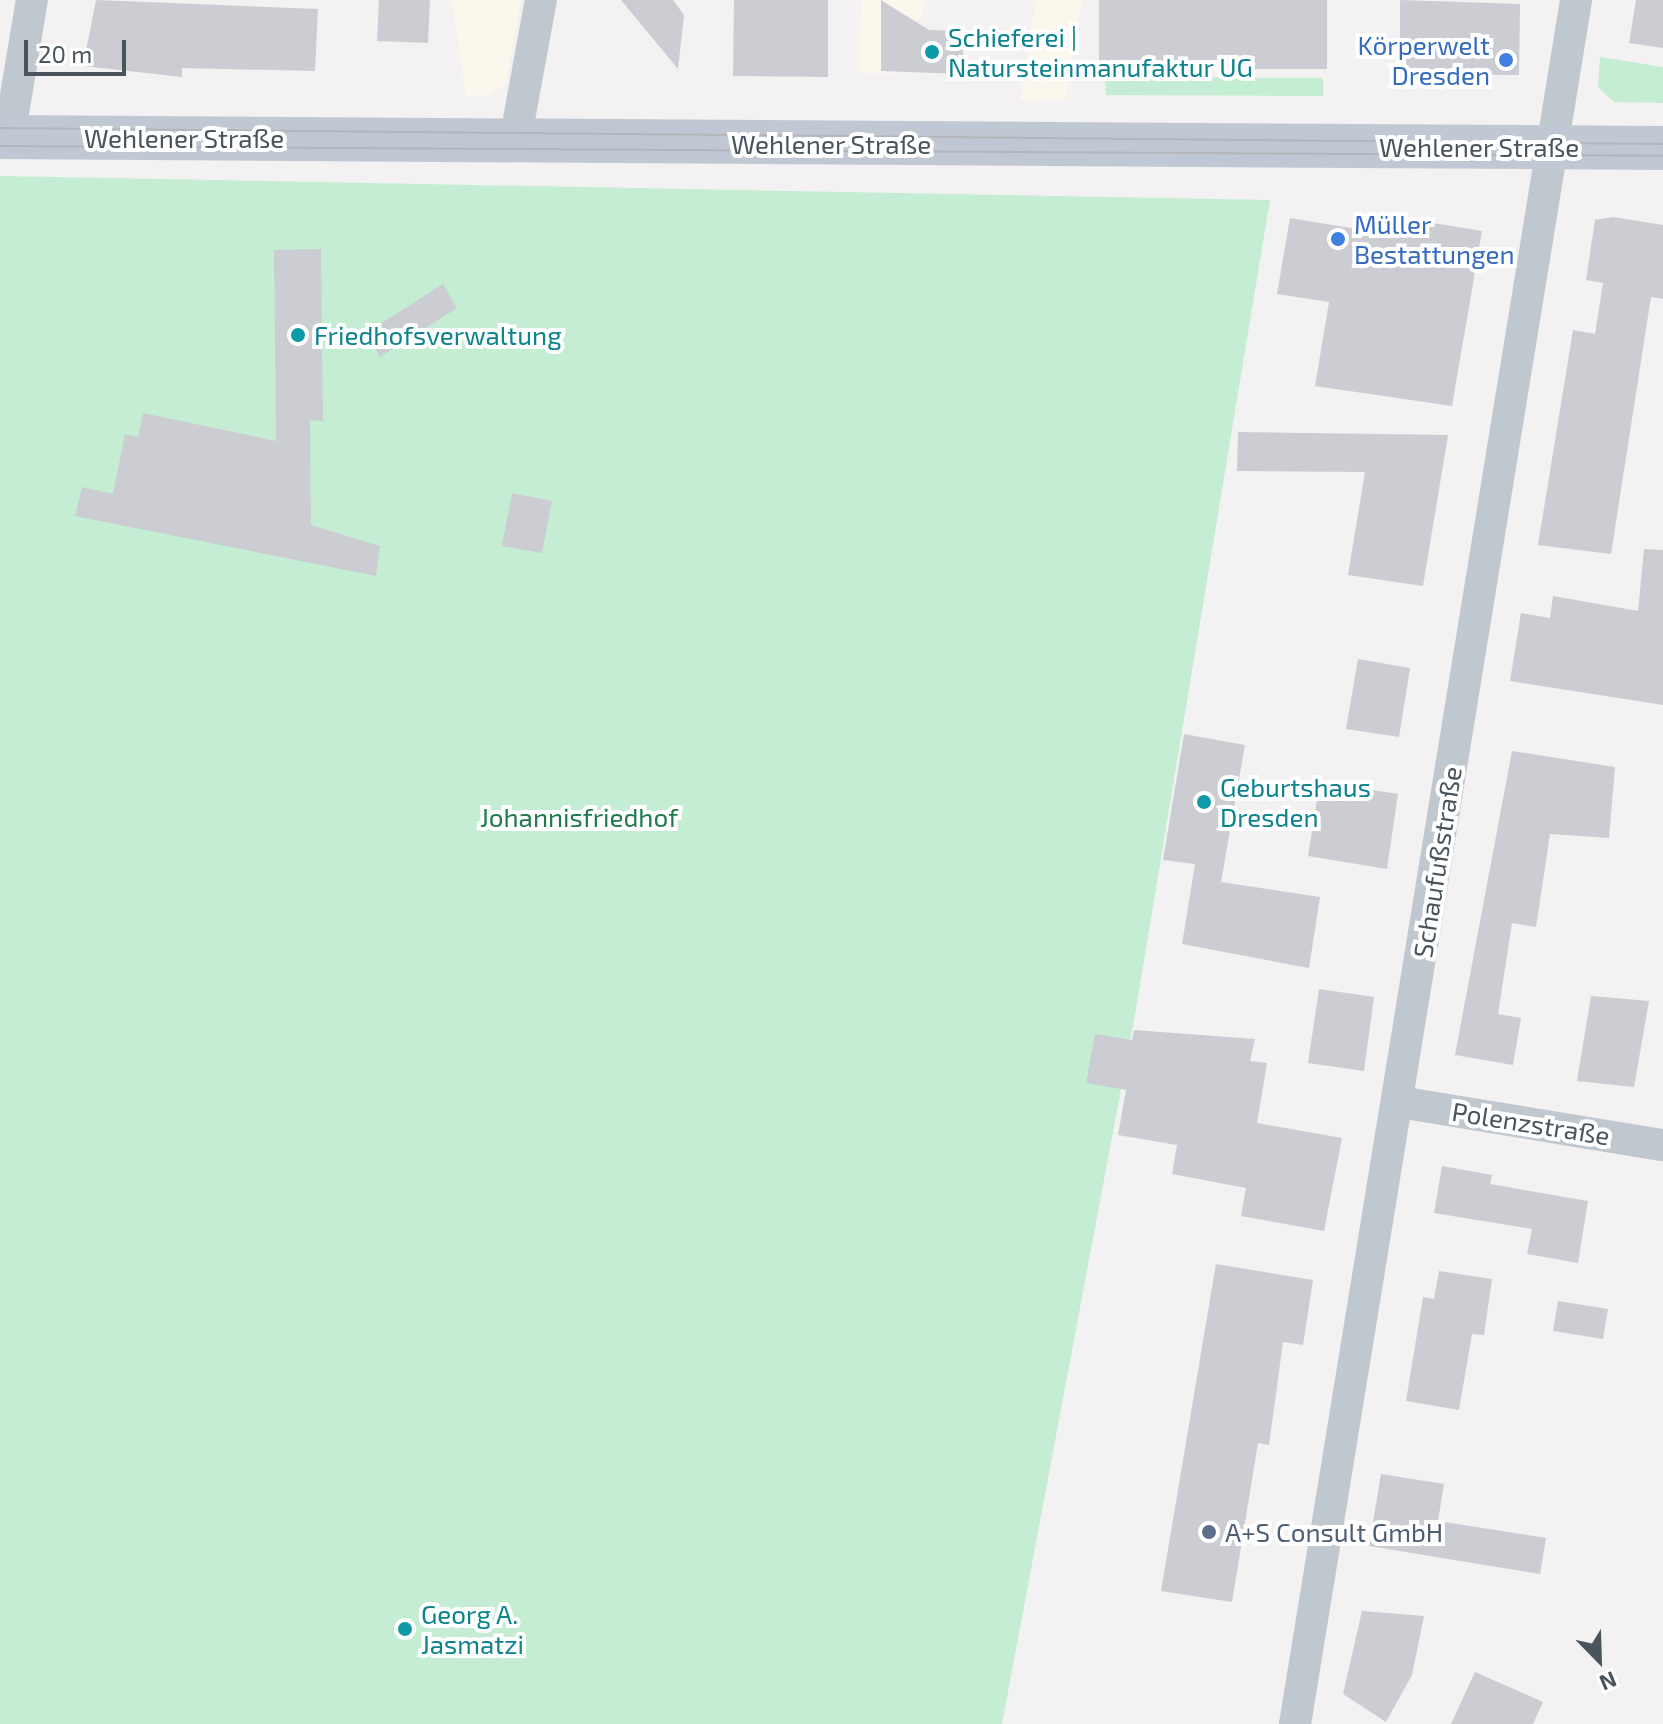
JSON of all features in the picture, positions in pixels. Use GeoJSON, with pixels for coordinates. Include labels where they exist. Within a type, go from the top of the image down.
{"type":"FeatureCollection","features":[{"type":"Feature","properties":{"kind":"main road","name":"Wehlener Straße"},"geometry":{"type":"LineString","coordinates":[[4,137],[1663,148]]}},
{"type":"Feature","properties":{"kind":"street"},"geometry":{"type":"LineString","coordinates":[[4,137],[32,0]]}},
{"type":"Feature","properties":{"kind":"street"},"geometry":{"type":"LineString","coordinates":[[515,141],[541,0]]}},
{"type":"Feature","properties":{"kind":"street","name":"Schaufußstraße"},"geometry":{"type":"LineString","coordinates":[[1295,1724],[1399,1102],[1576,0]]}},
{"type":"Feature","properties":{"kind":"street","name":"Polenzstraße"},"geometry":{"type":"LineString","coordinates":[[1399,1102],[1663,1145]]}},
{"type":"Feature","properties":{"kind":"shaded area"},"geometry":{"type":"Polygon","coordinates":[[[452,0],[521,0],[506,84],[489,96],[466,96],[452,0]]]}},
{"type":"Feature","properties":{"kind":"shaded area"},"geometry":{"type":"Polygon","coordinates":[[[861,0],[925,0],[922,18],[901,31],[901,73],[860,73],[861,0]]]}},
{"type":"Feature","properties":{"kind":"shaded area"},"geometry":{"type":"Polygon","coordinates":[[[1036,0],[1082,0],[1066,99],[1020,101],[1036,0]]]}},
{"type":"Feature","properties":{"kind":"green space"},"geometry":{"type":"Polygon","coordinates":[[[1600,57],[1663,67],[1663,103],[1614,102],[1598,87],[1600,57]]]}},
{"type":"Feature","properties":{"kind":"green space"},"geometry":{"type":"Polygon","coordinates":[[[1105,77],[1323,78],[1323,96],[1106,95],[1105,77]]]}},
{"type":"Feature","properties":{"kind":"green space","name":"Johannisfriedhof"},"geometry":{"type":"Polygon","coordinates":[[[0,176],[1270,200],[1136,1009],[1002,1724],[0,1724],[0,176]]]}},
{"type":"Feature","properties":{"kind":"building"},"geometry":{"type":"Polygon","coordinates":[[[96,0],[318,9],[315,71],[182,68],[182,77],[83,66],[96,0]]]}},
{"type":"Feature","properties":{"kind":"building"},"geometry":{"type":"Polygon","coordinates":[[[379,0],[430,0],[428,43],[377,41],[379,0]]]}},
{"type":"Feature","properties":{"kind":"building"},"geometry":{"type":"Polygon","coordinates":[[[621,0],[673,0],[684,15],[678,69],[621,0]]]}},
{"type":"Feature","properties":{"kind":"building"},"geometry":{"type":"Polygon","coordinates":[[[734,0],[828,0],[828,77],[733,76],[734,0]]]}},
{"type":"Feature","properties":{"kind":"building","name":"Schieferei | Natursteinmanufaktur UG"},"geometry":{"type":"Polygon","coordinates":[[[881,0],[929,30],[963,31],[963,74],[881,71],[881,0]]]}},
{"type":"Feature","properties":{"kind":"building"},"geometry":{"type":"Polygon","coordinates":[[[1099,0],[1327,0],[1327,69],[1099,69],[1099,0]]]}},
{"type":"Feature","properties":{"kind":"building"},"geometry":{"type":"Polygon","coordinates":[[[1400,0],[1520,4],[1519,75],[1400,74],[1400,0]]]}},
{"type":"Feature","properties":{"kind":"building"},"geometry":{"type":"Polygon","coordinates":[[[1636,0],[1663,0],[1663,48],[1629,43],[1636,0]]]}},
{"type":"Feature","properties":{"kind":"building"},"geometry":{"type":"Polygon","coordinates":[[[1390,216],[1482,231],[1452,406],[1315,386],[1329,302],[1277,294],[1290,218],[1387,234],[1390,216]]]}},
{"type":"Feature","properties":{"kind":"building"},"geometry":{"type":"Polygon","coordinates":[[[1613,217],[1663,225],[1663,299],[1651,297],[1611,554],[1538,545],[1573,330],[1595,334],[1603,283],[1586,280],[1595,220],[1613,217]]]}},
{"type":"Feature","properties":{"kind":"building"},"geometry":{"type":"Polygon","coordinates":[[[321,249],[323,421],[310,420],[311,525],[380,546],[376,576],[75,516],[82,487],[113,494],[125,434],[138,437],[143,413],[276,441],[274,250],[321,249]]]}},
{"type":"Feature","properties":{"kind":"building"},"geometry":{"type":"Polygon","coordinates":[[[443,284],[457,308],[380,357],[366,333],[443,284]]]}},
{"type":"Feature","properties":{"kind":"building"},"geometry":{"type":"Polygon","coordinates":[[[1238,432],[1448,435],[1423,586],[1348,575],[1365,472],[1237,471],[1238,432]]]}},
{"type":"Feature","properties":{"kind":"building"},"geometry":{"type":"Polygon","coordinates":[[[512,493],[552,501],[542,553],[502,546],[512,493]]]}},
{"type":"Feature","properties":{"kind":"building"},"geometry":{"type":"Polygon","coordinates":[[[1644,549],[1663,550],[1663,705],[1510,681],[1521,613],[1550,618],[1553,596],[1638,611],[1644,549]]]}},
{"type":"Feature","properties":{"kind":"building"},"geometry":{"type":"Polygon","coordinates":[[[1358,659],[1410,668],[1399,737],[1346,729],[1358,659]]]}},
{"type":"Feature","properties":{"kind":"building"},"geometry":{"type":"Polygon","coordinates":[[[1184,734],[1245,745],[1221,882],[1320,897],[1309,968],[1182,944],[1195,864],[1163,860],[1184,734]]]}},
{"type":"Feature","properties":{"kind":"building"},"geometry":{"type":"Polygon","coordinates":[[[1512,751],[1615,767],[1609,838],[1550,834],[1536,927],[1512,923],[1498,1014],[1521,1018],[1513,1065],[1455,1055],[1512,751]]]}},
{"type":"Feature","properties":{"kind":"building"},"geometry":{"type":"Polygon","coordinates":[[[1320,782],[1398,794],[1387,869],[1308,856],[1320,782]]]}},
{"type":"Feature","properties":{"kind":"building"},"geometry":{"type":"Polygon","coordinates":[[[1319,989],[1374,997],[1364,1071],[1308,1063],[1319,989]]]}},
{"type":"Feature","properties":{"kind":"building"},"geometry":{"type":"Polygon","coordinates":[[[1591,996],[1649,1001],[1634,1087],[1577,1081],[1591,996]]]}},
{"type":"Feature","properties":{"kind":"building"},"geometry":{"type":"Polygon","coordinates":[[[1134,1030],[1255,1039],[1250,1061],[1267,1063],[1257,1123],[1342,1138],[1324,1231],[1241,1216],[1246,1188],[1172,1174],[1177,1145],[1118,1135],[1126,1090],[1086,1083],[1095,1034],[1132,1040],[1134,1030]]]}},
{"type":"Feature","properties":{"kind":"building"},"geometry":{"type":"Polygon","coordinates":[[[1442,1166],[1492,1175],[1490,1184],[1588,1201],[1578,1263],[1527,1254],[1532,1229],[1434,1213],[1442,1166]]]}},
{"type":"Feature","properties":{"kind":"building"},"geometry":{"type":"Polygon","coordinates":[[[1216,1264],[1313,1280],[1303,1345],[1283,1342],[1269,1445],[1258,1443],[1232,1602],[1161,1591],[1216,1264]]]}},
{"type":"Feature","properties":{"kind":"building"},"geometry":{"type":"Polygon","coordinates":[[[1439,1271],[1492,1279],[1484,1335],[1472,1334],[1459,1410],[1406,1401],[1423,1297],[1434,1299],[1439,1271]]]}},
{"type":"Feature","properties":{"kind":"building"},"geometry":{"type":"Polygon","coordinates":[[[1558,1301],[1608,1309],[1603,1339],[1553,1331],[1558,1301]]]}},
{"type":"Feature","properties":{"kind":"building"},"geometry":{"type":"Polygon","coordinates":[[[1381,1474],[1444,1484],[1438,1521],[1546,1538],[1540,1574],[1369,1546],[1381,1474]]]}},
{"type":"Feature","properties":{"kind":"building"},"geometry":{"type":"Polygon","coordinates":[[[1362,1611],[1424,1616],[1412,1675],[1386,1722],[1343,1694],[1362,1611]]]}},
{"type":"Feature","properties":{"kind":"building"},"geometry":{"type":"Polygon","coordinates":[[[1475,1672],[1543,1702],[1533,1724],[1451,1724],[1475,1672]]]}},
{"type":"Feature","properties":{"kind":"tram line"},"geometry":{"type":"LineString","coordinates":[[0,128],[1663,144]]}},
{"type":"Feature","properties":{"kind":"tram line"},"geometry":{"type":"LineString","coordinates":[[0,146],[1663,156]]}},
{"type":"Feature","properties":{"kind":"place","name":"Schieferei | Natursteinmanufaktur UG"},"geometry":{"type":"Point","coordinates":[932,52]}},
{"type":"Feature","properties":{"kind":"place","name":"Körperwelt Dresden"},"geometry":{"type":"Point","coordinates":[1506,60]}},
{"type":"Feature","properties":{"kind":"place","name":"Müller Bestattungen"},"geometry":{"type":"Point","coordinates":[1338,239]}},
{"type":"Feature","properties":{"kind":"place","name":"Friedhofsverwaltung"},"geometry":{"type":"Point","coordinates":[298,335]}},
{"type":"Feature","properties":{"kind":"place","name":"Geburtshaus Dresden"},"geometry":{"type":"Point","coordinates":[1204,802]}},
{"type":"Feature","properties":{"kind":"place","name":"A+S Consult GmbH"},"geometry":{"type":"Point","coordinates":[1209,1532]}},
{"type":"Feature","properties":{"kind":"place","name":"Georg A. Jasmatzi"},"geometry":{"type":"Point","coordinates":[405,1629]}}]}
